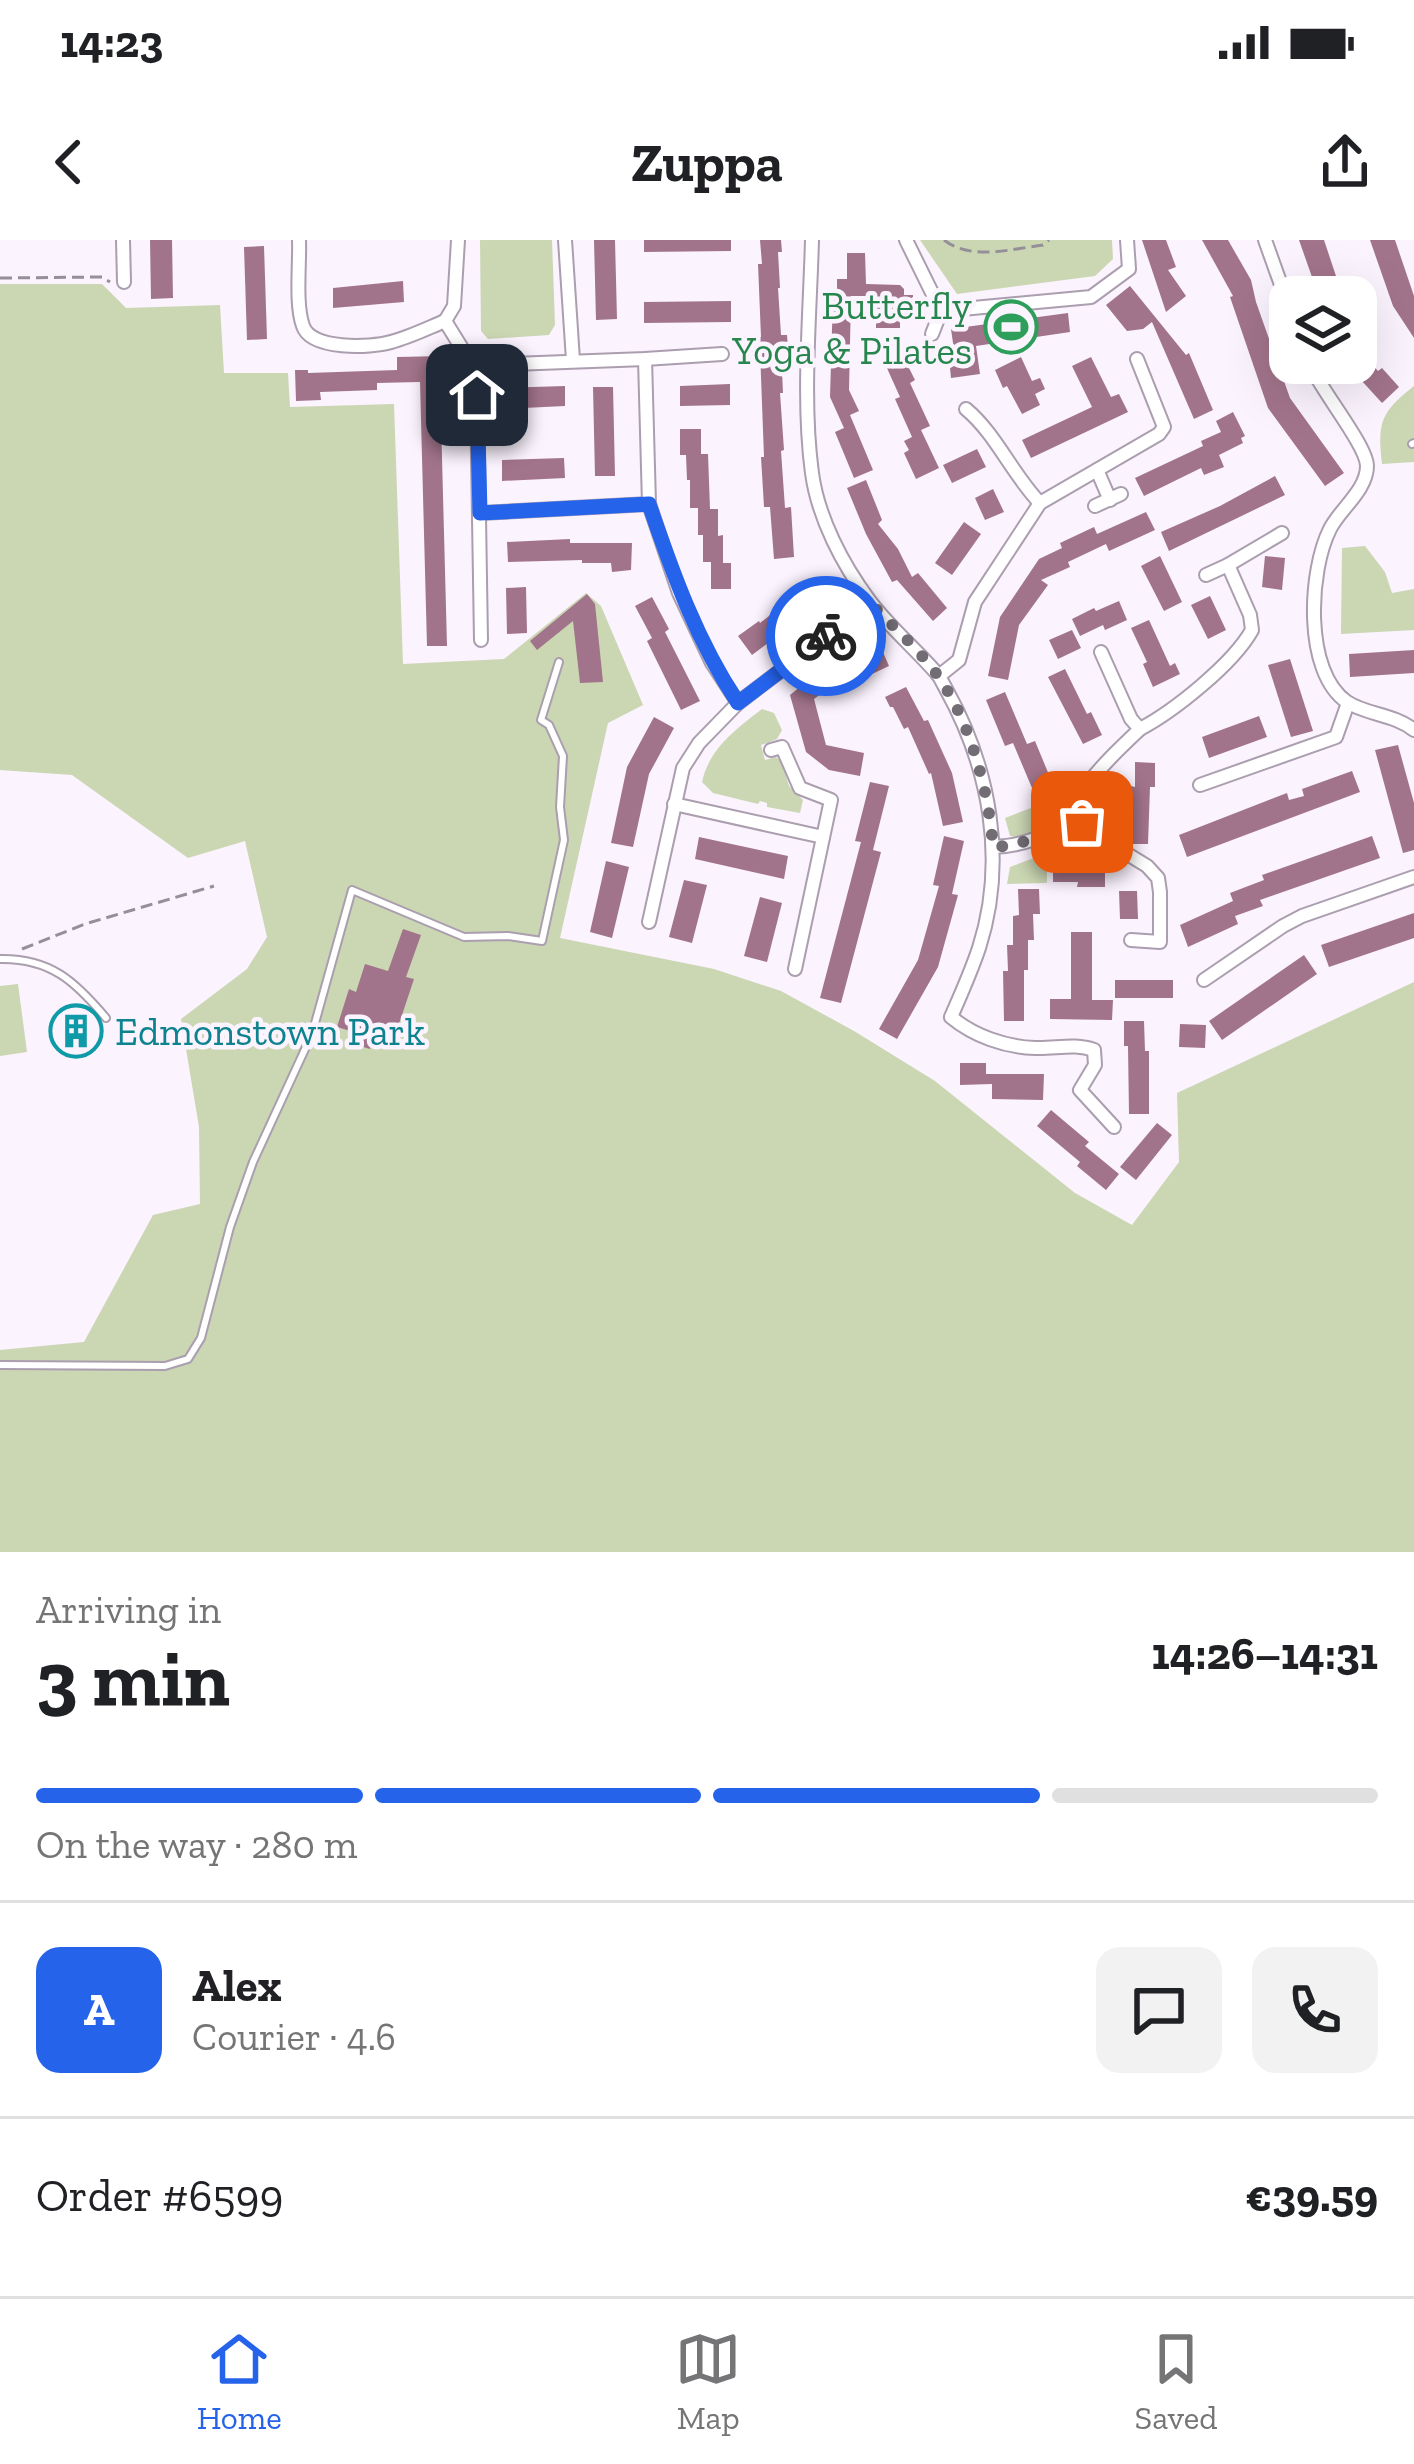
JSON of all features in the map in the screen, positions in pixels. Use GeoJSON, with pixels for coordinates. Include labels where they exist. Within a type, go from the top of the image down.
{"type":"FeatureCollection","features":[{"type":"Feature","properties":{"kind":"street"},"geometry":{"type":"LineString","coordinates":[[117,282],[123,240]]}},
{"type":"Feature","properties":{"kind":"street"},"geometry":{"type":"LineString","coordinates":[[299,240],[304,331],[313,340],[328,344],[365,346],[393,342],[445,321],[454,306],[458,240]]}},
{"type":"Feature","properties":{"kind":"street"},"geometry":{"type":"LineString","coordinates":[[565,240],[574,360]]}},
{"type":"Feature","properties":{"kind":"street"},"geometry":{"type":"LineString","coordinates":[[812,240],[808,426],[812,477],[823,516],[870,603],[939,676],[984,780],[993,879],[980,945],[951,1017],[985,1038],[1011,1045],[1094,1050],[1095,1065],[1080,1090],[1114,1127]]}},
{"type":"Feature","properties":{"kind":"street"},"geometry":{"type":"LineString","coordinates":[[906,240],[940,310],[932,334]]}},
{"type":"Feature","properties":{"kind":"street"},"geometry":{"type":"LineString","coordinates":[[940,310],[1091,297],[1129,269],[1127,240]]}},
{"type":"Feature","properties":{"kind":"street"},"geometry":{"type":"LineString","coordinates":[[1265,240],[1278,276]]}},
{"type":"Feature","properties":{"kind":"street"},"geometry":{"type":"LineString","coordinates":[[445,321],[463,350],[490,362],[722,354]]}},
{"type":"Feature","properties":{"kind":"street"},"geometry":{"type":"LineString","coordinates":[[645,359],[649,504],[679,592],[712,663],[738,703]]}},
{"type":"Feature","properties":{"kind":"street"},"geometry":{"type":"LineString","coordinates":[[939,676],[959,659],[975,602],[1040,502],[1150,440],[1164,427],[1137,359]]}},
{"type":"Feature","properties":{"kind":"street"},"geometry":{"type":"LineString","coordinates":[[1319,384],[1364,450],[1367,464],[1365,478],[1325,539],[1312,632],[1335,691],[1348,703],[1414,730]]}},
{"type":"Feature","properties":{"kind":"street"},"geometry":{"type":"LineString","coordinates":[[477,395],[482,640]]}},
{"type":"Feature","properties":{"kind":"street"},"geometry":{"type":"LineString","coordinates":[[966,409],[1040,502]]}},
{"type":"Feature","properties":{"kind":"street"},"geometry":{"type":"LineString","coordinates":[[1095,506],[1115,497],[1097,470]]}},
{"type":"Feature","properties":{"kind":"street"},"geometry":{"type":"LineString","coordinates":[[480,513],[649,504]]}},
{"type":"Feature","properties":{"kind":"street"},"geometry":{"type":"LineString","coordinates":[[1206,575],[1282,533]]}},
{"type":"Feature","properties":{"kind":"street"},"geometry":{"type":"LineString","coordinates":[[993,847],[1030,842],[1052,829],[1140,729],[1179,703],[1238,652],[1252,630],[1228,565]]}},
{"type":"Feature","properties":{"kind":"street"},"geometry":{"type":"LineString","coordinates":[[649,922],[683,768],[699,743],[738,703],[870,603]]}},
{"type":"Feature","properties":{"kind":"street"},"geometry":{"type":"LineString","coordinates":[[1101,652],[1140,729]]}},
{"type":"Feature","properties":{"kind":"street"},"geometry":{"type":"LineString","coordinates":[[1200,785],[1336,737],[1348,703]]}},
{"type":"Feature","properties":{"kind":"street"},"geometry":{"type":"LineString","coordinates":[[771,750],[782,747],[800,788],[831,800],[795,969]]}},
{"type":"Feature","properties":{"kind":"street"},"geometry":{"type":"LineString","coordinates":[[674,804],[823,837]]}},
{"type":"Feature","properties":{"kind":"street"},"geometry":{"type":"LineString","coordinates":[[1070,812],[1158,878],[1160,942],[1131,940]]}},
{"type":"Feature","properties":{"kind":"street"},"geometry":{"type":"LineString","coordinates":[[1204,980],[1302,916],[1414,877]]}},
{"type":"Feature","properties":{"kind":"lane"},"geometry":{"type":"LineString","coordinates":[[0,1365],[165,1366],[188,1359],[196,1350],[230,1227],[312,1034],[352,890],[464,937],[508,935],[542,941],[564,840],[560,807],[563,755],[549,725],[541,720],[559,662]]}},
{"type":"Feature","properties":{"kind":"lane"},"geometry":{"type":"LineString","coordinates":[[1,959],[45,965],[72,981],[106,1018]]}},
{"type":"Feature","properties":{"kind":"path"},"geometry":{"type":"LineString","coordinates":[[944,240],[954,248],[984,252],[1042,245],[1049,240]]}},
{"type":"Feature","properties":{"kind":"path"},"geometry":{"type":"LineString","coordinates":[[0,278],[102,277],[117,282]]}},
{"type":"Feature","properties":{"kind":"path"},"geometry":{"type":"LineString","coordinates":[[1,959],[86,924],[214,886]]}},
{"type":"Feature","properties":{"kind":"green space"},"geometry":{"type":"Polygon","coordinates":[[[480,240],[552,240],[555,325],[549,335],[488,339],[481,331],[480,240]]]}},
{"type":"Feature","properties":{"kind":"green space"},"geometry":{"type":"Polygon","coordinates":[[[920,240],[1112,240],[1113,259],[1095,276],[957,294],[920,240]]]}},
{"type":"Feature","properties":{"kind":"green space"},"geometry":{"type":"Polygon","coordinates":[[[0,284],[102,284],[126,308],[220,305],[224,373],[288,373],[290,407],[394,404],[403,664],[504,659],[586,593],[601,606],[643,705],[608,723],[560,938],[714,969],[781,991],[935,1081],[1075,1193],[1132,1225],[1179,1162],[1177,1093],[1414,982],[1414,1552],[0,1552],[0,1350],[84,1342],[153,1215],[200,1204],[199,1127],[181,1019],[247,969],[267,937],[245,841],[188,858],[72,775],[0,770],[0,284]]]}},
{"type":"Feature","properties":{"kind":"green space"},"geometry":{"type":"Polygon","coordinates":[[[1414,386],[1414,462],[1382,464],[1384,419],[1414,386]]]}},
{"type":"Feature","properties":{"kind":"green space"},"geometry":{"type":"Polygon","coordinates":[[[1365,546],[1385,572],[1392,593],[1414,589],[1414,630],[1341,634],[1342,548],[1365,546]]]}},
{"type":"Feature","properties":{"kind":"green space"},"geometry":{"type":"Polygon","coordinates":[[[762,709],[774,713],[782,730],[777,739],[761,745],[765,760],[776,757],[782,762],[789,786],[803,800],[800,813],[713,793],[702,782],[717,750],[762,709]]]}},
{"type":"Feature","properties":{"kind":"green space"},"geometry":{"type":"Polygon","coordinates":[[[1074,783],[1079,788],[1050,822],[1031,834],[1010,836],[1005,818],[1049,801],[1074,783]]]}},
{"type":"Feature","properties":{"kind":"green space"},"geometry":{"type":"Polygon","coordinates":[[[1047,853],[1047,883],[1007,884],[1010,867],[1047,853]]]}},
{"type":"Feature","properties":{"kind":"green space"},"geometry":{"type":"Polygon","coordinates":[[[18,984],[27,1052],[0,1056],[0,986],[18,984]]]}},
{"type":"Feature","properties":{"kind":"building"},"geometry":{"type":"Polygon","coordinates":[[[150,240],[172,240],[173,298],[151,299],[150,240]]]}},
{"type":"Feature","properties":{"kind":"building"},"geometry":{"type":"Polygon","coordinates":[[[594,240],[615,240],[617,319],[596,320],[594,240]]]}},
{"type":"Feature","properties":{"kind":"building"},"geometry":{"type":"Polygon","coordinates":[[[644,240],[731,240],[731,251],[644,252],[644,240]]]}},
{"type":"Feature","properties":{"kind":"building"},"geometry":{"type":"Polygon","coordinates":[[[760,240],[781,240],[781,335],[787,335],[788,348],[781,349],[781,451],[794,557],[774,559],[770,507],[764,507],[760,350],[752,351],[751,337],[761,337],[760,240]]]}},
{"type":"Feature","properties":{"kind":"building"},"geometry":{"type":"Polygon","coordinates":[[[1142,240],[1166,240],[1176,267],[1168,270],[1186,296],[1166,312],[1142,240]]]}},
{"type":"Feature","properties":{"kind":"building"},"geometry":{"type":"Polygon","coordinates":[[[1202,240],[1228,240],[1251,280],[1269,339],[1269,384],[1285,384],[1344,473],[1325,486],[1268,408],[1233,296],[1202,240]]]}},
{"type":"Feature","properties":{"kind":"building"},"geometry":{"type":"Polygon","coordinates":[[[1299,240],[1324,240],[1336,276],[1312,276],[1299,240]]]}},
{"type":"Feature","properties":{"kind":"building"},"geometry":{"type":"Polygon","coordinates":[[[1370,240],[1395,240],[1414,296],[1414,338],[1393,306],[1370,240]]]}},
{"type":"Feature","properties":{"kind":"building"},"geometry":{"type":"Polygon","coordinates":[[[264,246],[267,339],[247,340],[244,247],[264,246]]]}},
{"type":"Feature","properties":{"kind":"building"},"geometry":{"type":"Polygon","coordinates":[[[847,253],[865,253],[866,284],[900,285],[904,295],[913,295],[913,320],[900,320],[900,328],[876,328],[876,296],[851,296],[849,390],[859,411],[850,415],[873,470],[854,478],[835,432],[844,428],[830,397],[833,295],[837,295],[837,279],[847,279],[847,253]]]}},
{"type":"Feature","properties":{"kind":"building"},"geometry":{"type":"Polygon","coordinates":[[[403,281],[404,302],[333,308],[333,288],[403,281]]]}},
{"type":"Feature","properties":{"kind":"building"},"geometry":{"type":"Polygon","coordinates":[[[1130,286],[1189,353],[1213,410],[1194,419],[1152,322],[1127,331],[1106,305],[1130,286]]]}},
{"type":"Feature","properties":{"kind":"building"},"geometry":{"type":"Polygon","coordinates":[[[731,301],[731,322],[644,323],[644,302],[731,301]]]}},
{"type":"Feature","properties":{"kind":"building"},"geometry":{"type":"Polygon","coordinates":[[[1068,313],[1070,332],[976,346],[980,374],[951,378],[949,358],[955,357],[951,329],[1068,313]]]}},
{"type":"Feature","properties":{"kind":"building"},"geometry":{"type":"Polygon","coordinates":[[[444,356],[445,381],[440,382],[447,646],[427,646],[420,382],[377,383],[377,390],[320,392],[321,400],[296,401],[295,370],[397,370],[397,357],[444,356]]]}},
{"type":"Feature","properties":{"kind":"building"},"geometry":{"type":"Polygon","coordinates":[[[1021,357],[1032,381],[1040,378],[1045,389],[1035,394],[1040,405],[1022,414],[995,370],[1021,357]]]}},
{"type":"Feature","properties":{"kind":"building"},"geometry":{"type":"Polygon","coordinates":[[[1091,357],[1111,397],[1119,394],[1128,412],[1031,458],[1022,440],[1092,407],[1072,366],[1091,357]]]}},
{"type":"Feature","properties":{"kind":"building"},"geometry":{"type":"Polygon","coordinates":[[[904,358],[930,426],[921,430],[939,468],[916,479],[904,453],[909,450],[904,441],[912,437],[886,366],[904,358]]]}},
{"type":"Feature","properties":{"kind":"building"},"geometry":{"type":"Polygon","coordinates":[[[1382,368],[1399,387],[1382,403],[1365,384],[1377,384],[1377,370],[1382,368]]]}},
{"type":"Feature","properties":{"kind":"building"},"geometry":{"type":"Polygon","coordinates":[[[730,384],[730,405],[680,406],[680,386],[730,384]]]}},
{"type":"Feature","properties":{"kind":"building"},"geometry":{"type":"Polygon","coordinates":[[[565,386],[565,406],[502,409],[502,388],[565,386]]]}},
{"type":"Feature","properties":{"kind":"building"},"geometry":{"type":"Polygon","coordinates":[[[593,387],[613,387],[615,476],[595,476],[593,387]]]}},
{"type":"Feature","properties":{"kind":"building"},"geometry":{"type":"Polygon","coordinates":[[[1233,412],[1245,436],[1243,443],[1219,455],[1224,467],[1204,475],[1201,468],[1144,496],[1135,478],[1203,446],[1201,441],[1221,432],[1216,421],[1233,412]]]}},
{"type":"Feature","properties":{"kind":"building"},"geometry":{"type":"Polygon","coordinates":[[[680,429],[701,429],[701,454],[708,454],[710,509],[718,509],[718,536],[723,535],[723,563],[731,563],[731,589],[711,589],[711,562],[703,562],[703,535],[698,535],[698,508],[690,508],[680,429]]]}},
{"type":"Feature","properties":{"kind":"building"},"geometry":{"type":"Polygon","coordinates":[[[977,449],[986,467],[952,483],[943,465],[977,449]]]}},
{"type":"Feature","properties":{"kind":"building"},"geometry":{"type":"Polygon","coordinates":[[[564,458],[565,478],[502,481],[502,460],[564,458]]]}},
{"type":"Feature","properties":{"kind":"building"},"geometry":{"type":"Polygon","coordinates":[[[1275,476],[1285,495],[1169,551],[1161,532],[1275,476]]]}},
{"type":"Feature","properties":{"kind":"building"},"geometry":{"type":"Polygon","coordinates":[[[866,480],[882,520],[878,524],[912,577],[918,573],[947,608],[933,621],[897,580],[892,582],[866,534],[847,488],[866,480]]]}},
{"type":"Feature","properties":{"kind":"building"},"geometry":{"type":"Polygon","coordinates":[[[993,489],[1004,512],[985,520],[975,498],[993,489]]]}},
{"type":"Feature","properties":{"kind":"building"},"geometry":{"type":"Polygon","coordinates":[[[1146,512],[1155,530],[1109,551],[1106,544],[1041,580],[1048,585],[1019,625],[1008,680],[988,676],[1000,617],[1039,559],[1094,527],[1097,534],[1146,512]]]}},
{"type":"Feature","properties":{"kind":"building"},"geometry":{"type":"Polygon","coordinates":[[[964,522],[981,534],[952,575],[935,563],[964,522]]]}},
{"type":"Feature","properties":{"kind":"building"},"geometry":{"type":"Polygon","coordinates":[[[570,539],[570,543],[632,543],[631,570],[612,572],[611,563],[582,560],[508,562],[507,542],[570,539]]]}},
{"type":"Feature","properties":{"kind":"building"},"geometry":{"type":"Polygon","coordinates":[[[1160,556],[1182,602],[1164,611],[1141,566],[1160,556]]]}},
{"type":"Feature","properties":{"kind":"building"},"geometry":{"type":"Polygon","coordinates":[[[1265,556],[1285,558],[1282,590],[1262,587],[1265,556]]]}},
{"type":"Feature","properties":{"kind":"building"},"geometry":{"type":"Polygon","coordinates":[[[815,580],[829,597],[752,655],[738,636],[815,580]]]}},
{"type":"Feature","properties":{"kind":"building"},"geometry":{"type":"Polygon","coordinates":[[[526,587],[527,633],[507,634],[506,588],[526,587]]]}},
{"type":"Feature","properties":{"kind":"building"},"geometry":{"type":"Polygon","coordinates":[[[587,594],[595,604],[603,682],[580,683],[573,621],[537,650],[530,641],[587,594]]]}},
{"type":"Feature","properties":{"kind":"building"},"geometry":{"type":"Polygon","coordinates":[[[1210,596],[1226,630],[1208,639],[1191,605],[1210,596]]]}},
{"type":"Feature","properties":{"kind":"building"},"geometry":{"type":"Polygon","coordinates":[[[652,597],[700,701],[681,710],[635,606],[652,597]]]}},
{"type":"Feature","properties":{"kind":"building"},"geometry":{"type":"Polygon","coordinates":[[[1119,601],[1127,620],[1080,636],[1072,619],[1119,601]]]}},
{"type":"Feature","properties":{"kind":"building"},"geometry":{"type":"Polygon","coordinates":[[[1149,620],[1170,666],[1175,663],[1180,674],[1153,687],[1131,628],[1149,620]]]}},
{"type":"Feature","properties":{"kind":"building"},"geometry":{"type":"Polygon","coordinates":[[[1072,630],[1081,648],[1058,659],[1049,640],[1072,630]]]}},
{"type":"Feature","properties":{"kind":"building"},"geometry":{"type":"Polygon","coordinates":[[[860,638],[879,643],[889,666],[872,674],[866,660],[814,699],[826,745],[864,753],[860,776],[829,770],[806,752],[790,695],[860,638]]]}},
{"type":"Feature","properties":{"kind":"building"},"geometry":{"type":"Polygon","coordinates":[[[1414,650],[1414,673],[1350,677],[1349,654],[1414,650]]]}},
{"type":"Feature","properties":{"kind":"building"},"geometry":{"type":"Polygon","coordinates":[[[1290,659],[1313,731],[1291,737],[1268,665],[1290,659]]]}},
{"type":"Feature","properties":{"kind":"building"},"geometry":{"type":"Polygon","coordinates":[[[1065,669],[1102,735],[1083,744],[1048,677],[1065,669]]]}},
{"type":"Feature","properties":{"kind":"building"},"geometry":{"type":"Polygon","coordinates":[[[906,687],[924,721],[928,720],[952,773],[963,822],[943,826],[931,773],[908,727],[904,729],[885,697],[906,687]]]}},
{"type":"Feature","properties":{"kind":"building"},"geometry":{"type":"Polygon","coordinates":[[[1005,692],[1027,744],[1035,741],[1054,787],[1035,795],[1013,743],[1005,746],[986,700],[1005,692]]]}},
{"type":"Feature","properties":{"kind":"building"},"geometry":{"type":"Polygon","coordinates":[[[1259,716],[1267,737],[1209,758],[1202,737],[1259,716]]]}},
{"type":"Feature","properties":{"kind":"building"},"geometry":{"type":"Polygon","coordinates":[[[654,717],[674,728],[649,774],[633,847],[611,843],[627,767],[654,717]]]}},
{"type":"Feature","properties":{"kind":"building"},"geometry":{"type":"Polygon","coordinates":[[[1398,745],[1414,803],[1414,850],[1403,853],[1375,750],[1398,745]]]}},
{"type":"Feature","properties":{"kind":"building"},"geometry":{"type":"Polygon","coordinates":[[[1135,762],[1155,763],[1148,844],[1133,844],[1130,837],[1135,762]]]}},
{"type":"Feature","properties":{"kind":"building"},"geometry":{"type":"Polygon","coordinates":[[[1352,771],[1360,792],[1187,857],[1179,835],[1287,793],[1289,800],[1304,796],[1302,789],[1352,771]]]}},
{"type":"Feature","properties":{"kind":"building"},"geometry":{"type":"Polygon","coordinates":[[[870,782],[889,786],[873,850],[881,852],[841,1003],[820,998],[861,842],[855,841],[870,782]]]}},
{"type":"Feature","properties":{"kind":"building"},"geometry":{"type":"Polygon","coordinates":[[[944,836],[964,841],[952,894],[958,895],[938,967],[897,1039],[879,1029],[918,960],[939,886],[933,885],[944,836]]]}},
{"type":"Feature","properties":{"kind":"building"},"geometry":{"type":"Polygon","coordinates":[[[1372,836],[1380,858],[1260,900],[1263,906],[1235,916],[1238,924],[1188,947],[1180,925],[1233,901],[1230,893],[1264,880],[1262,875],[1372,836]]]}},
{"type":"Feature","properties":{"kind":"building"},"geometry":{"type":"Polygon","coordinates":[[[699,837],[788,856],[784,879],[695,859],[699,837]]]}},
{"type":"Feature","properties":{"kind":"building"},"geometry":{"type":"Polygon","coordinates":[[[606,861],[629,867],[612,938],[590,932],[606,861]]]}},
{"type":"Feature","properties":{"kind":"building"},"geometry":{"type":"Polygon","coordinates":[[[1053,862],[1105,868],[1105,887],[1053,882],[1053,862]]]}},
{"type":"Feature","properties":{"kind":"building"},"geometry":{"type":"Polygon","coordinates":[[[684,880],[707,885],[692,943],[669,937],[684,880]]]}},
{"type":"Feature","properties":{"kind":"building"},"geometry":{"type":"Polygon","coordinates":[[[1018,889],[1039,889],[1040,914],[1033,914],[1034,940],[1028,940],[1024,1021],[1004,1021],[1003,971],[1008,971],[1007,945],[1013,945],[1013,916],[1019,915],[1018,889]]]}},
{"type":"Feature","properties":{"kind":"building"},"geometry":{"type":"Polygon","coordinates":[[[1119,891],[1137,891],[1138,919],[1120,919],[1119,891]]]}},
{"type":"Feature","properties":{"kind":"building"},"geometry":{"type":"Polygon","coordinates":[[[760,897],[782,903],[767,962],[744,956],[760,897]]]}},
{"type":"Feature","properties":{"kind":"building"},"geometry":{"type":"Polygon","coordinates":[[[1414,913],[1414,938],[1329,967],[1321,945],[1414,913]]]}},
{"type":"Feature","properties":{"kind":"building"},"geometry":{"type":"Polygon","coordinates":[[[403,929],[421,935],[406,977],[414,979],[392,1045],[373,1039],[370,1049],[353,1044],[357,1033],[337,1027],[349,989],[356,992],[365,964],[388,971],[403,929]]]}},
{"type":"Feature","properties":{"kind":"building"},"geometry":{"type":"Polygon","coordinates":[[[1071,932],[1092,932],[1092,1000],[1113,1000],[1112,1020],[1050,1019],[1050,999],[1071,999],[1071,932]]]}},
{"type":"Feature","properties":{"kind":"building"},"geometry":{"type":"Polygon","coordinates":[[[1304,955],[1317,974],[1222,1040],[1209,1021],[1304,955]]]}},
{"type":"Feature","properties":{"kind":"building"},"geometry":{"type":"Polygon","coordinates":[[[1115,980],[1173,980],[1173,998],[1115,998],[1115,980]]]}},
{"type":"Feature","properties":{"kind":"building","name":"Edmonstown Park"},"geometry":{"type":"Polygon","coordinates":[[[84,1016],[90,1039],[67,1045],[61,1022],[84,1016]]]}},
{"type":"Feature","properties":{"kind":"building"},"geometry":{"type":"Polygon","coordinates":[[[1124,1021],[1144,1021],[1149,1114],[1129,1114],[1124,1021]]]}},
{"type":"Feature","properties":{"kind":"building"},"geometry":{"type":"Polygon","coordinates":[[[1180,1024],[1206,1025],[1205,1048],[1179,1047],[1180,1024]]]}},
{"type":"Feature","properties":{"kind":"building"},"geometry":{"type":"Polygon","coordinates":[[[960,1063],[986,1063],[986,1074],[1044,1074],[1043,1100],[992,1099],[992,1084],[960,1085],[960,1063]]]}},
{"type":"Feature","properties":{"kind":"building"},"geometry":{"type":"Polygon","coordinates":[[[1051,1110],[1119,1174],[1106,1190],[1037,1126],[1051,1110]]]}},
{"type":"Feature","properties":{"kind":"building"},"geometry":{"type":"Polygon","coordinates":[[[1157,1123],[1172,1135],[1136,1180],[1120,1167],[1157,1123]]]}},
{"type":"Feature","properties":{"kind":"way so far"},"geometry":{"type":"LineString","coordinates":[[826,636],[870,603],[939,676],[984,780],[993,847],[1030,842],[1070,812],[1082,822]]}},
{"type":"Feature","properties":{"kind":"place","name":"Butterfly Yoga & Pilates"},"geometry":{"type":"Point","coordinates":[1011,327]}},
{"type":"Feature","properties":{"kind":"place","name":"Edmonstown Park"},"geometry":{"type":"Point","coordinates":[76,1031]}},
{"type":"Feature","properties":{"kind":"route"},"geometry":{"type":"LineString","coordinates":[[477,395],[480,513],[649,504],[679,592],[712,663],[738,703],[826,636]]}}]}
